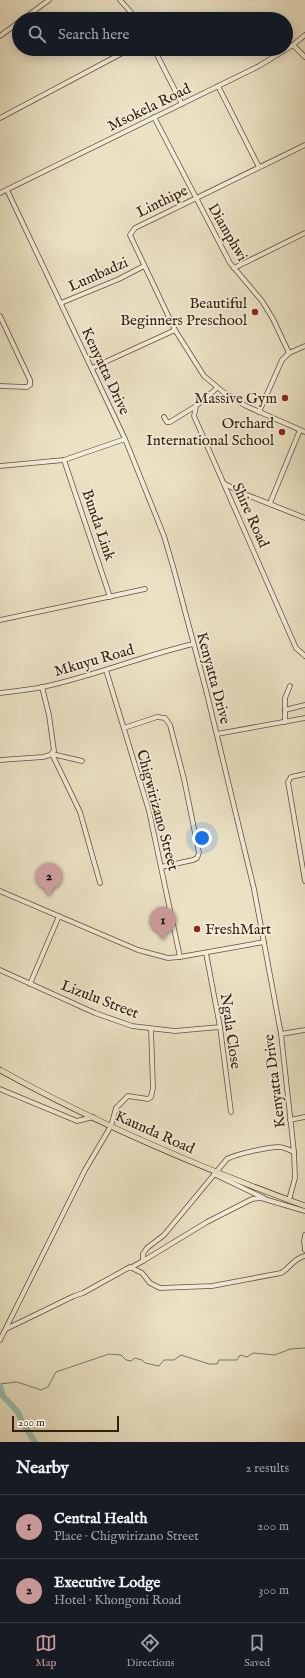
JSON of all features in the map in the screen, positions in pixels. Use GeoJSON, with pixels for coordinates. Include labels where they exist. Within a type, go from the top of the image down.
{"type":"FeatureCollection","features":[{"type":"Feature","properties":{"kind":"main road","name":"Kaunda Road"},"geometry":{"type":"LineString","coordinates":[[1,1071],[111,1126],[215,1172],[305,1206]]}},
{"type":"Feature","properties":{"kind":"street"},"geometry":{"type":"LineString","coordinates":[[33,12],[49,0]]}},
{"type":"Feature","properties":{"kind":"street"},"geometry":{"type":"LineString","coordinates":[[120,0],[131,12]]}},
{"type":"Feature","properties":{"kind":"street"},"geometry":{"type":"LineString","coordinates":[[0,36],[12,27]]}},
{"type":"Feature","properties":{"kind":"street","name":"Msokela Road"},"geometry":{"type":"LineString","coordinates":[[293,45],[305,35]]}},
{"type":"Feature","properties":{"kind":"street"},"geometry":{"type":"LineString","coordinates":[[293,45],[305,57]]}},
{"type":"Feature","properties":{"kind":"street"},"geometry":{"type":"LineString","coordinates":[[0,118],[117,56]]}},
{"type":"Feature","properties":{"kind":"street"},"geometry":{"type":"LineString","coordinates":[[158,56],[182,104]]}},
{"type":"Feature","properties":{"kind":"street","name":"Msokela Road"},"geometry":{"type":"LineString","coordinates":[[0,193],[259,66],[275,56]]}},
{"type":"Feature","properties":{"kind":"street"},"geometry":{"type":"LineString","coordinates":[[218,86],[259,166]]}},
{"type":"Feature","properties":{"kind":"street","name":"Diamphwi"},"geometry":{"type":"LineString","coordinates":[[154,117],[195,198],[234,268],[262,301],[273,319],[289,353]]}},
{"type":"Feature","properties":{"kind":"street","name":"Linthipe"},"geometry":{"type":"LineString","coordinates":[[303,431],[259,412],[217,388],[199,369],[175,330],[130,238],[133,230],[259,166],[305,145]]}},
{"type":"Feature","properties":{"kind":"street","name":"Kenyatta Drive"},"geometry":{"type":"LineString","coordinates":[[7,190],[125,439],[168,548],[217,734],[250,869],[264,942],[281,1034],[294,1152],[295,1178],[289,1200]]}},
{"type":"Feature","properties":{"kind":"street"},"geometry":{"type":"LineString","coordinates":[[234,268],[305,233]]}},
{"type":"Feature","properties":{"kind":"street","name":"Lumbadzi"},"geometry":{"type":"LineString","coordinates":[[61,303],[119,280],[144,266]]}},
{"type":"Feature","properties":{"kind":"street"},"geometry":{"type":"LineString","coordinates":[[0,316],[30,380],[30,384],[27,387],[0,386]]}},
{"type":"Feature","properties":{"kind":"street"},"geometry":{"type":"LineString","coordinates":[[92,368],[175,330]]}},
{"type":"Feature","properties":{"kind":"street"},"geometry":{"type":"LineString","coordinates":[[259,412],[279,366],[289,353],[305,346]]}},
{"type":"Feature","properties":{"kind":"street"},"geometry":{"type":"LineString","coordinates":[[164,417],[167,422],[170,422],[196,406],[217,388]]}},
{"type":"Feature","properties":{"kind":"street","name":"Shire Road"},"geometry":{"type":"LineString","coordinates":[[196,406],[193,412],[195,419],[296,648],[305,656]]}},
{"type":"Feature","properties":{"kind":"street"},"geometry":{"type":"LineString","coordinates":[[270,503],[305,426]]}},
{"type":"Feature","properties":{"kind":"street"},"geometry":{"type":"LineString","coordinates":[[0,466],[64,460],[125,439]]}},
{"type":"Feature","properties":{"kind":"street","name":"Bunda Link"},"geometry":{"type":"LineString","coordinates":[[64,460],[110,597]]}},
{"type":"Feature","properties":{"kind":"street"},"geometry":{"type":"LineString","coordinates":[[224,483],[242,493],[305,518]]}},
{"type":"Feature","properties":{"kind":"street"},"geometry":{"type":"LineString","coordinates":[[0,620],[145,590]]}},
{"type":"Feature","properties":{"kind":"street","name":"Mkuyu Road"},"geometry":{"type":"LineString","coordinates":[[0,693],[42,687],[193,644]]}},
{"type":"Feature","properties":{"kind":"street","name":"Chigwirizano Street"},"geometry":{"type":"LineString","coordinates":[[106,670],[149,811],[180,957]]}},
{"type":"Feature","properties":{"kind":"street"},"geometry":{"type":"LineString","coordinates":[[285,722],[285,694],[290,686]]}},
{"type":"Feature","properties":{"kind":"street"},"geometry":{"type":"LineString","coordinates":[[42,687],[54,747],[52,754],[80,812],[100,883]]}},
{"type":"Feature","properties":{"kind":"street"},"geometry":{"type":"LineString","coordinates":[[285,710],[305,704]]}},
{"type":"Feature","properties":{"kind":"street"},"geometry":{"type":"LineString","coordinates":[[124,728],[161,717],[167,720],[172,732],[184,778],[199,854],[197,858],[192,860],[161,867]]}},
{"type":"Feature","properties":{"kind":"street"},"geometry":{"type":"LineString","coordinates":[[217,734],[305,718]]}},
{"type":"Feature","properties":{"kind":"street"},"geometry":{"type":"LineString","coordinates":[[0,760],[52,754],[82,761]]}},
{"type":"Feature","properties":{"kind":"street"},"geometry":{"type":"LineString","coordinates":[[305,774],[291,777],[288,782],[305,881]]}},
{"type":"Feature","properties":{"kind":"street"},"geometry":{"type":"LineString","coordinates":[[0,891],[138,950],[168,958],[206,953],[264,942]]}},
{"type":"Feature","properties":{"kind":"street"},"geometry":{"type":"LineString","coordinates":[[30,984],[59,916]]}},
{"type":"Feature","properties":{"kind":"street","name":"Ngala Close"},"geometry":{"type":"LineString","coordinates":[[206,953],[220,1027],[231,1112]]}},
{"type":"Feature","properties":{"kind":"street","name":"Lizulu Street"},"geometry":{"type":"LineString","coordinates":[[0,970],[121,1023],[151,1029],[175,1031],[220,1027]]}},
{"type":"Feature","properties":{"kind":"street"},"geometry":{"type":"LineString","coordinates":[[0,1340],[85,1170],[111,1126],[113,1116],[121,1102],[130,1096],[150,1098],[153,1088],[151,1029]]}},
{"type":"Feature","properties":{"kind":"street"},"geometry":{"type":"LineString","coordinates":[[281,1034],[305,1030]]}},
{"type":"Feature","properties":{"kind":"street"},"geometry":{"type":"LineString","coordinates":[[0,1089],[77,1121],[93,1117]]}},
{"type":"Feature","properties":{"kind":"street"},"geometry":{"type":"LineString","coordinates":[[290,1120],[305,1117]]}},
{"type":"Feature","properties":{"kind":"street"},"geometry":{"type":"LineString","coordinates":[[143,1261],[143,1254],[147,1248],[164,1235],[227,1159],[238,1154],[247,1154],[279,1147],[294,1152]]}},
{"type":"Feature","properties":{"kind":"street"},"geometry":{"type":"LineString","coordinates":[[215,1172],[264,1198],[305,1211]]}},
{"type":"Feature","properties":{"kind":"street"},"geometry":{"type":"LineString","coordinates":[[5,1329],[83,1293],[126,1268],[132,1267],[242,1203],[252,1199],[264,1198]]}},
{"type":"Feature","properties":{"kind":"street"},"geometry":{"type":"LineString","coordinates":[[305,1235],[305,1250]]}},
{"type":"Feature","properties":{"kind":"street"},"geometry":{"type":"LineString","coordinates":[[132,1267],[142,1273],[150,1283],[160,1288],[212,1286],[281,1273],[296,1259],[305,1256]]}},
{"type":"Feature","properties":{"kind":"waterway"},"geometry":{"type":"LineString","coordinates":[[0,1384],[17,1382],[41,1390],[48,1387],[56,1372],[109,1354],[121,1355],[126,1360],[131,1361],[135,1358],[142,1360],[145,1363],[159,1366],[164,1360],[174,1360],[181,1355],[209,1364],[217,1364],[219,1360],[237,1360],[240,1355],[247,1357],[253,1353],[275,1355],[290,1349],[305,1348]]}},
{"type":"Feature","properties":{"kind":"waterway"},"geometry":{"type":"LineString","coordinates":[[0,1386],[3,1396],[18,1412],[22,1422],[35,1442]]}},
{"type":"Feature","properties":{"kind":"place","name":"Beautiful Beginners Preschool"},"geometry":{"type":"Point","coordinates":[255,312]}},
{"type":"Feature","properties":{"kind":"place","name":"Massive Gym"},"geometry":{"type":"Point","coordinates":[285,398]}},
{"type":"Feature","properties":{"kind":"place","name":"Orchard International School"},"geometry":{"type":"Point","coordinates":[282,432]}},
{"type":"Feature","properties":{"kind":"place","name":"Executive Lodge"},"geometry":{"type":"Point","coordinates":[49,896]}},
{"type":"Feature","properties":{"kind":"place","name":"FreshMart"},"geometry":{"type":"Point","coordinates":[197,929]}},
{"type":"Feature","properties":{"kind":"place","name":"Central Health"},"geometry":{"type":"Point","coordinates":[163,940]}}]}
